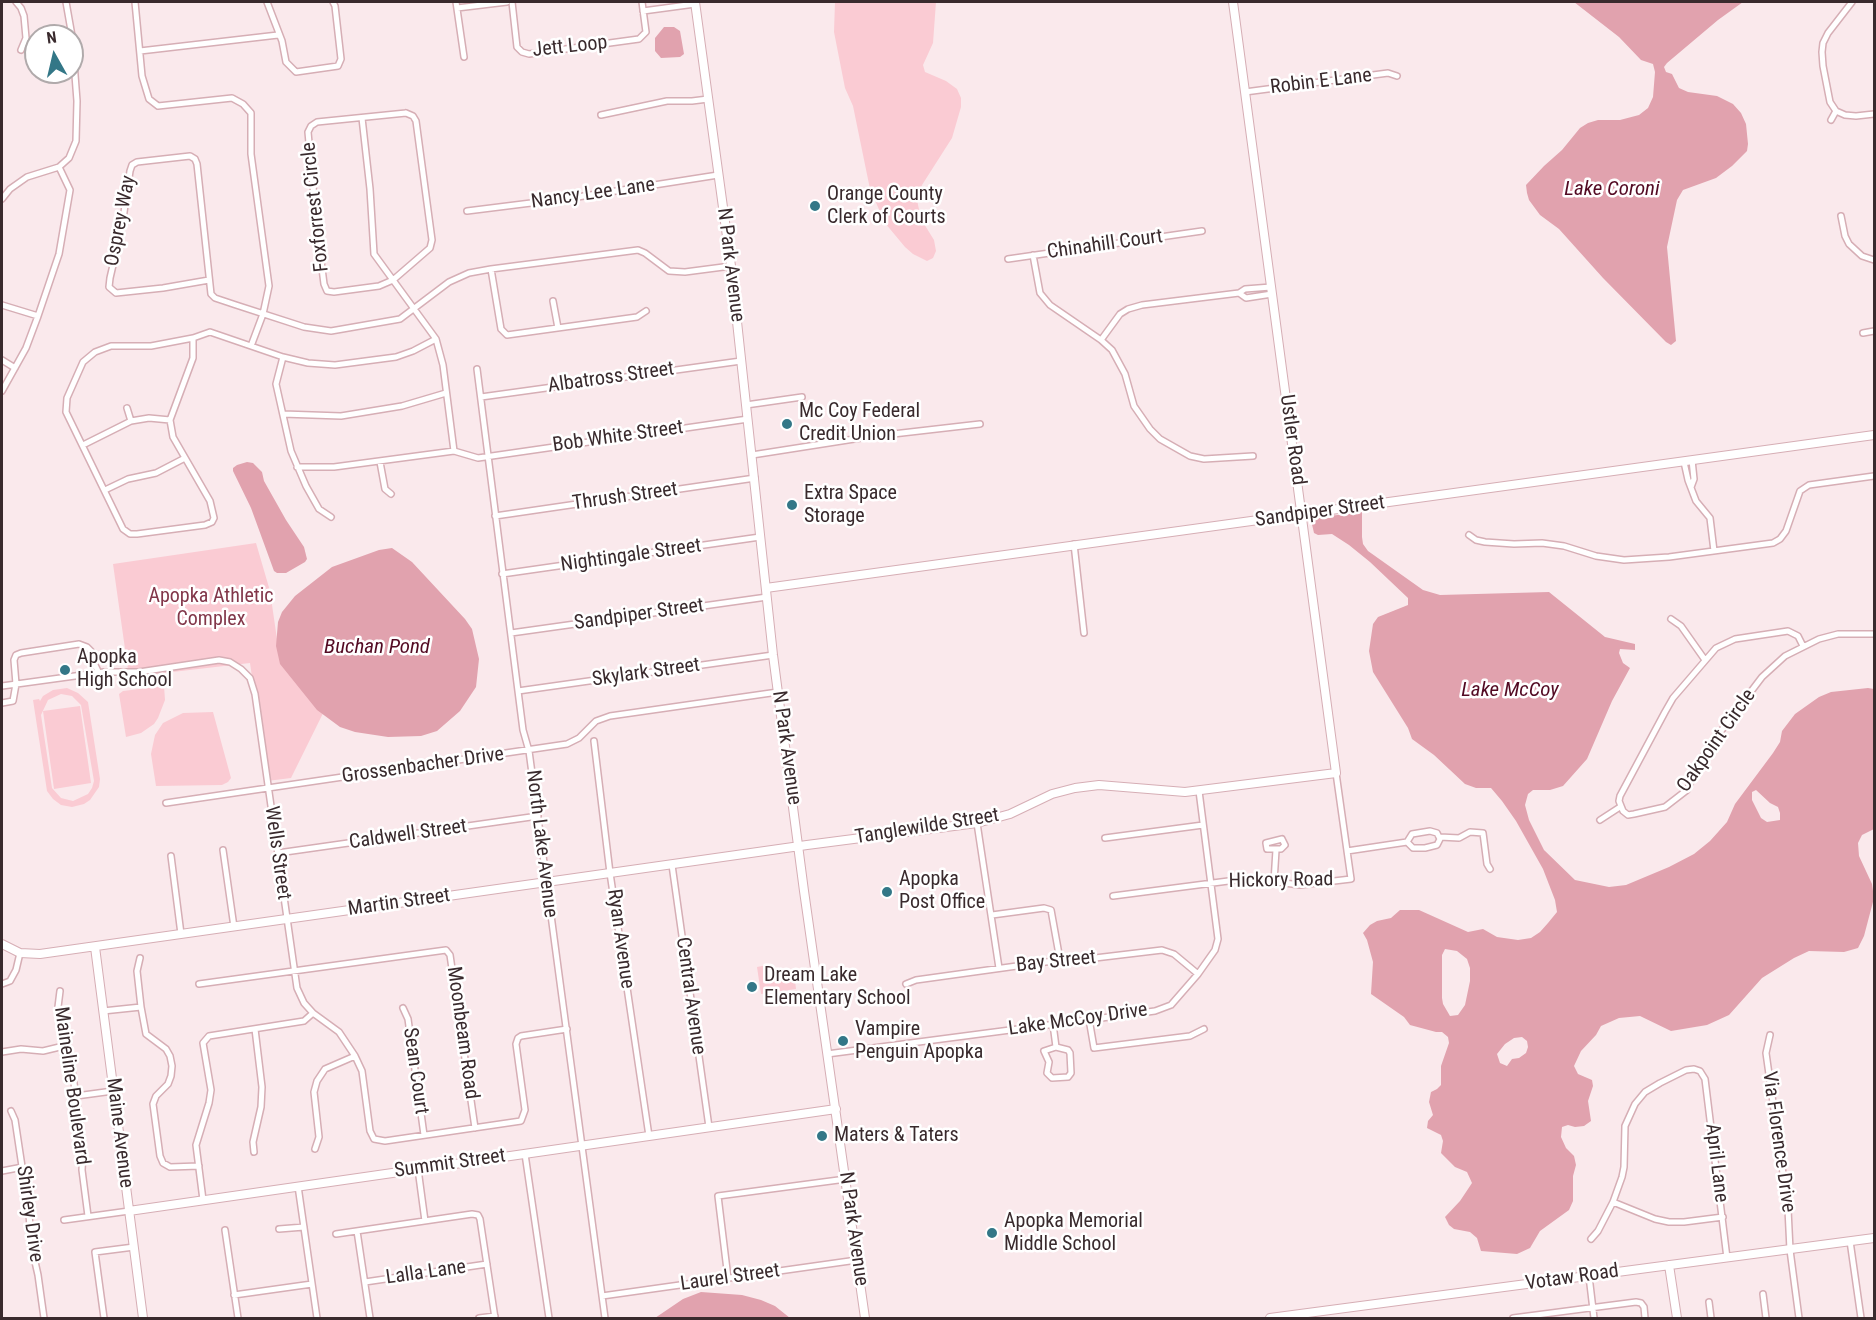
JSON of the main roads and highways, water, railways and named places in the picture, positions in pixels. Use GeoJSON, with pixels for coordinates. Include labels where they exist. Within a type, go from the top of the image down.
{"type":"FeatureCollection","features":[{"type":"Feature","properties":{"kind":"water","name":"Lake Coroni"},"geometry":{"type":"Polygon","coordinates":[[[1574,2],[1743,2],[1718,20],[1664,67],[1666,72],[1672,74],[1679,88],[1688,92],[1717,96],[1733,104],[1741,113],[1746,124],[1748,144],[1747,151],[1732,166],[1716,178],[1683,190],[1677,200],[1667,247],[1676,341],[1671,345],[1603,278],[1559,229],[1540,215],[1529,200],[1527,193],[1526,185],[1562,150],[1580,128],[1598,120],[1620,120],[1639,115],[1648,108],[1653,97],[1655,72],[1653,64],[1641,60],[1619,37],[1574,2]]]}},
{"type":"Feature","properties":{"kind":"water"},"geometry":{"type":"Polygon","coordinates":[[[664,27],[674,27],[680,31],[684,54],[680,57],[661,58],[655,51],[655,38],[664,27]]]}},
{"type":"Feature","properties":{"kind":"water"},"geometry":{"type":"Polygon","coordinates":[[[253,463],[262,472],[264,481],[304,547],[307,559],[305,562],[286,573],[274,571],[251,508],[233,471],[237,465],[253,463]]]}},
{"type":"Feature","properties":{"kind":"water","name":"Lake McCoy"},"geometry":{"type":"Polygon","coordinates":[[[1362,512],[1363,544],[1368,551],[1423,590],[1440,595],[1549,592],[1605,637],[1635,644],[1635,650],[1620,649],[1619,653],[1623,663],[1630,668],[1612,701],[1587,759],[1563,786],[1550,790],[1533,790],[1528,794],[1525,805],[1529,820],[1544,850],[1575,880],[1609,887],[1626,885],[1694,854],[1710,841],[1727,822],[1735,804],[1773,753],[1780,742],[1782,731],[1795,714],[1819,697],[1831,692],[1874,689],[1874,829],[1862,835],[1858,843],[1859,856],[1872,884],[1874,898],[1864,936],[1858,948],[1844,952],[1809,951],[1794,958],[1762,978],[1729,1015],[1707,1025],[1671,1031],[1640,1016],[1619,1018],[1601,1026],[1581,1051],[1574,1066],[1578,1074],[1592,1080],[1593,1086],[1588,1101],[1591,1121],[1584,1126],[1562,1127],[1561,1137],[1566,1148],[1574,1156],[1576,1165],[1573,1176],[1573,1201],[1569,1210],[1540,1231],[1530,1248],[1517,1254],[1481,1251],[1477,1238],[1470,1232],[1454,1229],[1445,1217],[1472,1183],[1467,1172],[1455,1167],[1441,1153],[1443,1141],[1441,1135],[1427,1128],[1428,1121],[1433,1115],[1429,1102],[1431,1092],[1441,1085],[1441,1066],[1449,1043],[1448,1037],[1442,1032],[1410,1025],[1404,1017],[1371,994],[1373,962],[1363,933],[1370,925],[1391,918],[1400,910],[1419,910],[1468,932],[1483,929],[1497,937],[1518,940],[1531,938],[1540,932],[1557,912],[1555,900],[1543,869],[1502,801],[1491,788],[1476,788],[1465,784],[1434,755],[1412,739],[1408,728],[1373,672],[1369,651],[1373,624],[1378,617],[1408,605],[1408,598],[1349,545],[1332,534],[1314,533],[1311,520],[1362,512]],[[1756,790],[1752,792],[1752,800],[1761,818],[1767,822],[1780,820],[1778,807],[1756,790]],[[1445,949],[1442,955],[1443,1004],[1450,1016],[1458,1015],[1465,1005],[1470,968],[1467,959],[1457,951],[1445,949]],[[1522,1037],[1514,1038],[1497,1054],[1500,1063],[1507,1066],[1512,1059],[1519,1058],[1526,1053],[1528,1047],[1527,1041],[1522,1037]]]}},
{"type":"Feature","properties":{"kind":"water","name":"Buchan Pond"},"geometry":{"type":"Polygon","coordinates":[[[392,548],[412,562],[465,619],[472,629],[479,659],[476,687],[460,711],[437,731],[421,736],[388,737],[355,732],[340,727],[317,710],[280,664],[276,646],[278,622],[282,612],[295,596],[332,567],[379,550],[392,548]]]}},
{"type":"Feature","properties":{"kind":"water"},"geometry":{"type":"Polygon","coordinates":[[[701,1292],[742,1295],[761,1300],[775,1306],[790,1318],[655,1318],[683,1299],[701,1292]]]}},
{"type":"Feature","properties":{"kind":"place","name":"Orange County Clerk of Courts"},"geometry":{"type":"Point","coordinates":[815,206]}},
{"type":"Feature","properties":{"kind":"place","name":"Mc Coy Federal Credit Union"},"geometry":{"type":"Point","coordinates":[787,424]}},
{"type":"Feature","properties":{"kind":"place","name":"Extra Space Storage"},"geometry":{"type":"Point","coordinates":[792,505]}},
{"type":"Feature","properties":{"kind":"place","name":"Apopka High School"},"geometry":{"type":"Point","coordinates":[65,670]}},
{"type":"Feature","properties":{"kind":"place","name":"Apopka Post Office"},"geometry":{"type":"Point","coordinates":[887,892]}},
{"type":"Feature","properties":{"kind":"place","name":"Dream Lake Elementary School"},"geometry":{"type":"Point","coordinates":[752,987]}},
{"type":"Feature","properties":{"kind":"place","name":"Vampire Penguin Apopka"},"geometry":{"type":"Point","coordinates":[843,1041]}},
{"type":"Feature","properties":{"kind":"place","name":"Maters & Taters"},"geometry":{"type":"Point","coordinates":[822,1136]}},
{"type":"Feature","properties":{"kind":"place","name":"Apopka Memorial Middle School"},"geometry":{"type":"Point","coordinates":[992,1233]}},
{"type":"Feature","properties":{"kind":"park label","name":"Apopka Athletic Complex"},"geometry":{"type":"Point","coordinates":[211,608]}}]}
